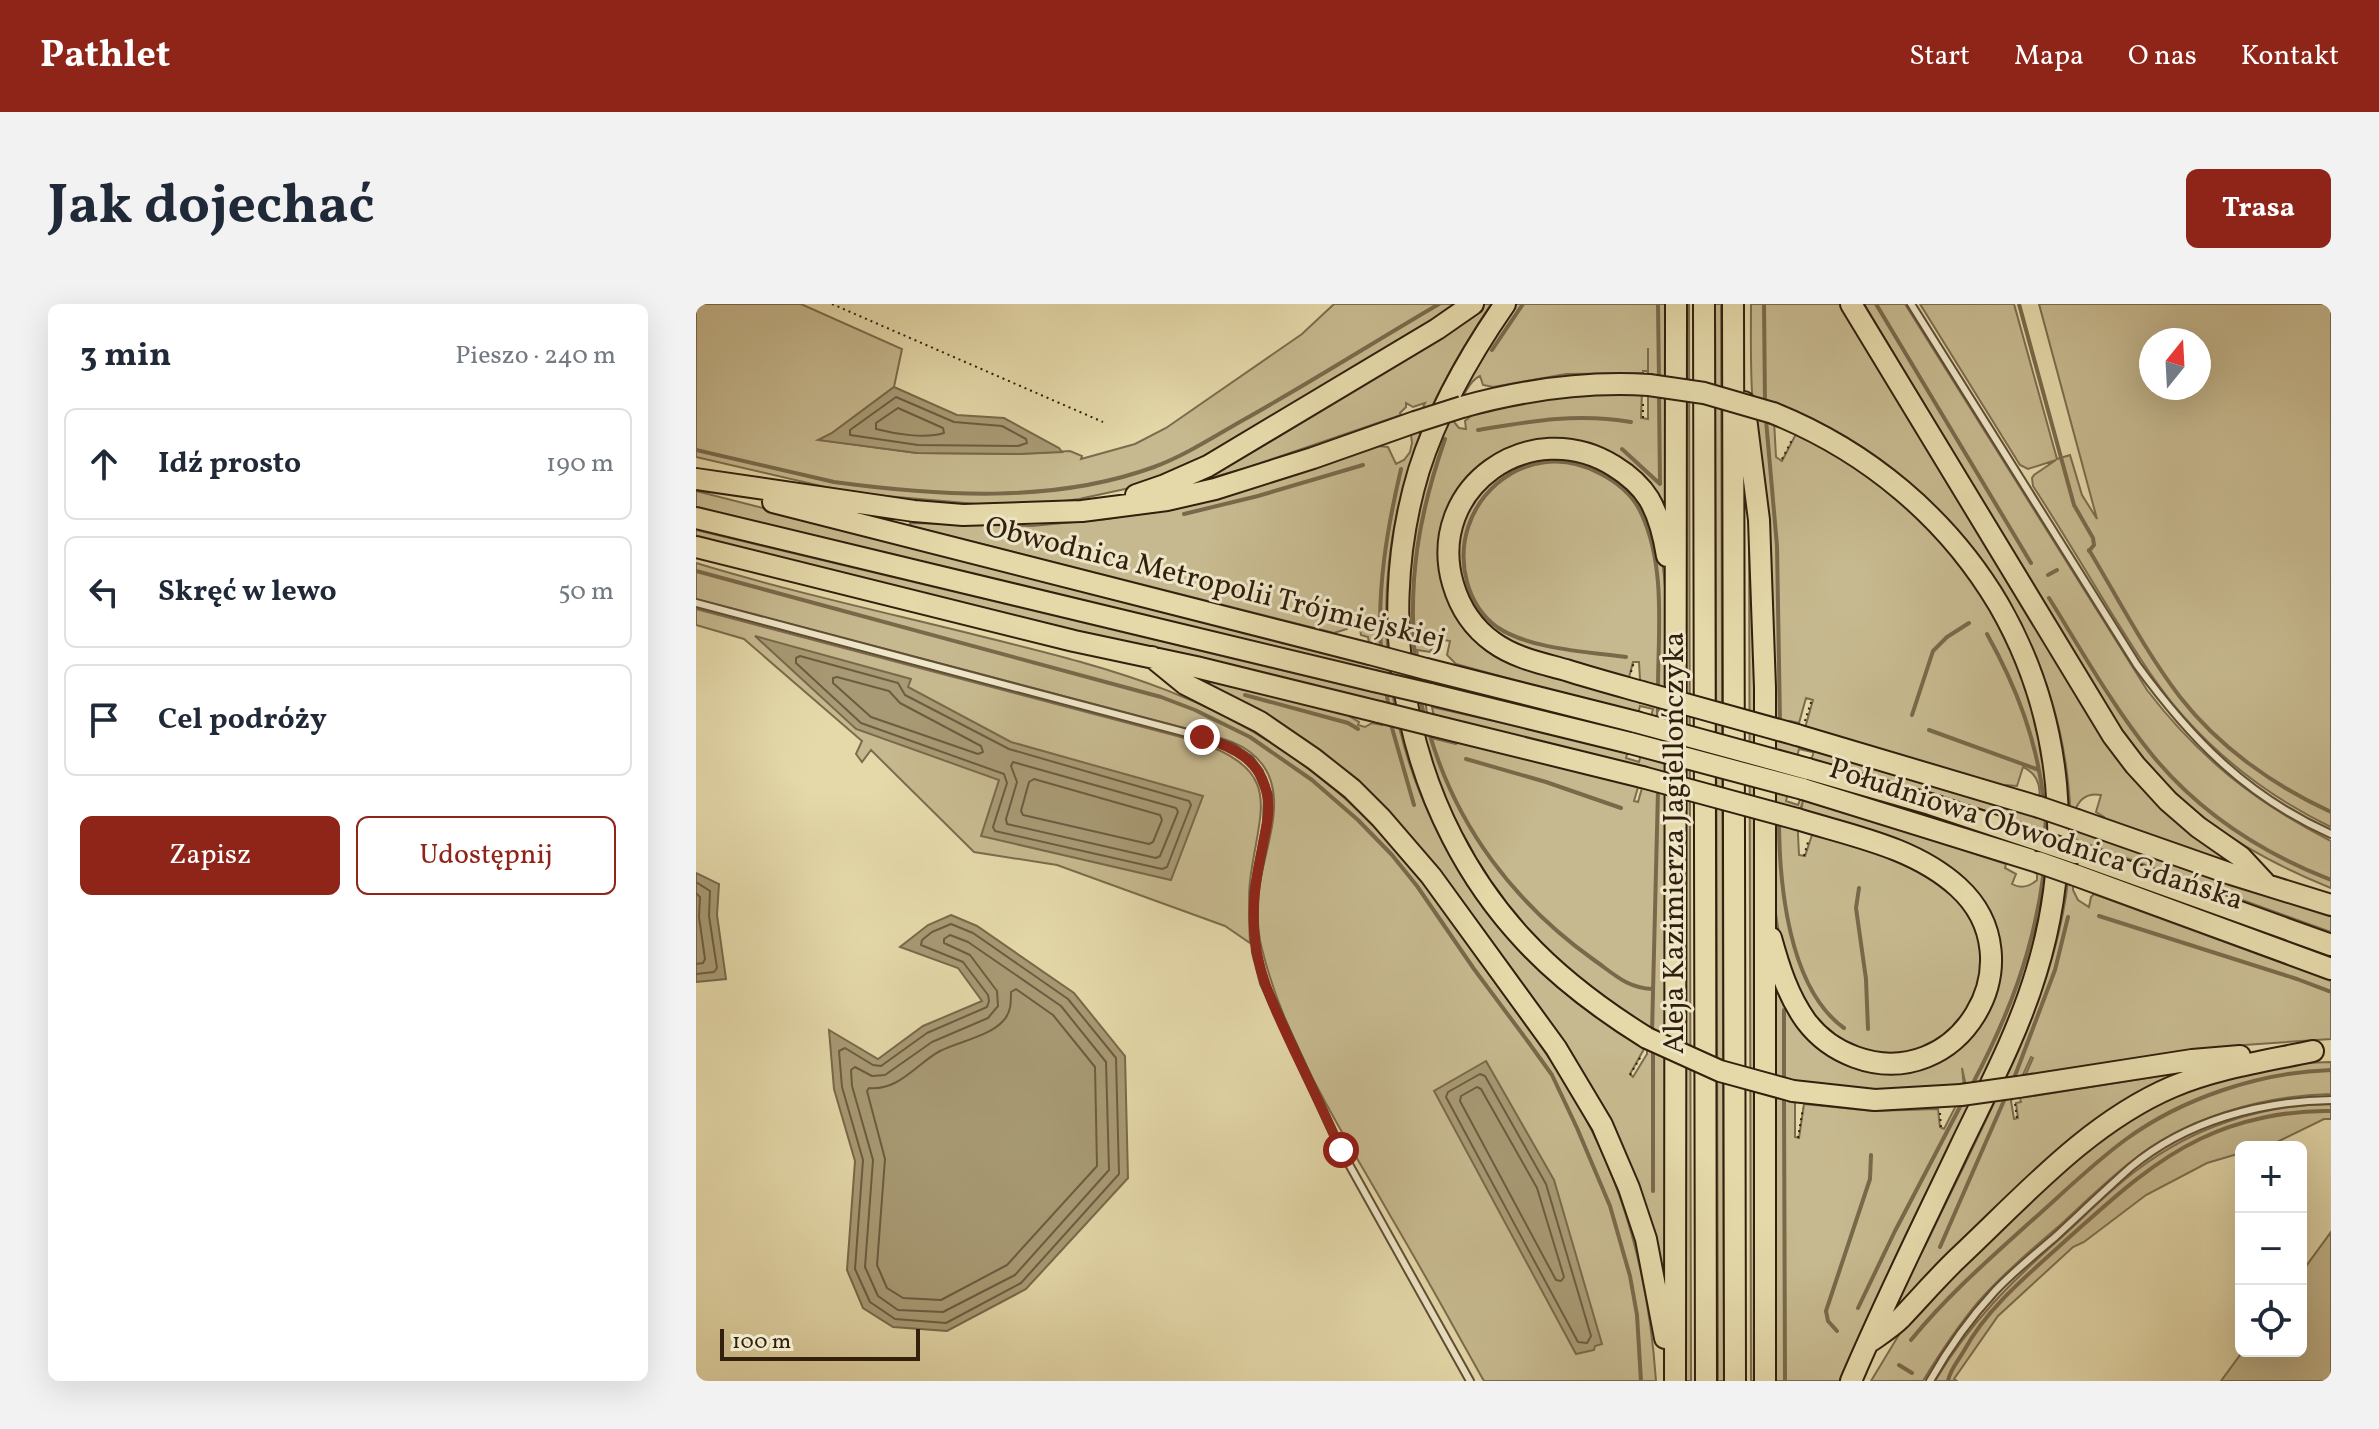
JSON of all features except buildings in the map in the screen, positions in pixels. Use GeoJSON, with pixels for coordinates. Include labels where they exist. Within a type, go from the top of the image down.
{"type":"FeatureCollection","features":[{"type":"Feature","properties":{"kind":"highway"},"geometry":{"type":"LineString","coordinates":[[1082,511],[1165,485],[1208,466],[1437,329],[1473,304]]}},
{"type":"Feature","properties":{"kind":"highway"},"geometry":{"type":"LineString","coordinates":[[1505,304],[1450,394],[1428,444],[1404,536],[1398,598],[1399,640],[1407,708],[1424,772],[1448,830],[1494,904],[1523,940],[1558,974],[1645,1045],[1798,1099],[1875,1100],[2016,1095],[2192,1060],[2322,1051]]}},
{"type":"Feature","properties":{"kind":"highway"},"geometry":{"type":"LineString","coordinates":[[1672,1381],[1676,304]]}},
{"type":"Feature","properties":{"kind":"highway","name":"Aleja Kazimierza Jagiellończyka"},"geometry":{"type":"LineString","coordinates":[[1704,304],[1706,1381]]}},
{"type":"Feature","properties":{"kind":"highway"},"geometry":{"type":"LineString","coordinates":[[1851,304],[2119,744],[2145,778],[2168,801],[2241,857],[2267,885]]}},
{"type":"Feature","properties":{"kind":"highway"},"geometry":{"type":"LineString","coordinates":[[1733,311],[1761,552],[1765,702],[1765,1381]]}},
{"type":"Feature","properties":{"kind":"highway","name":"Aleja Kazimierza Jagiellończyka"},"geometry":{"type":"LineString","coordinates":[[1733,311],[1735,1381]]}},
{"type":"Feature","properties":{"kind":"highway"},"geometry":{"type":"LineString","coordinates":[[696,481],[963,515],[1082,511],[1167,500],[1215,489],[1462,407],[1547,388],[1611,383],[1646,391],[1704,393],[1773,413],[1831,440],[1884,475],[1934,520],[1962,551],[1998,603],[2026,660],[2046,720],[2057,784],[2059,833],[2057,873],[2048,930],[2036,975],[2005,1051],[1851,1381]]}},
{"type":"Feature","properties":{"kind":"highway"},"geometry":{"type":"LineString","coordinates":[[1674,595],[1662,531],[1649,498],[1626,473],[1601,457],[1577,449],[1547,447],[1519,453],[1490,469],[1471,489],[1455,516],[1449,541],[1449,570],[1458,601],[1480,631],[1514,655],[1800,730],[2331,905]]}},
{"type":"Feature","properties":{"kind":"highway","name":"Obwodnica Metropolii Trójmiejskiej"},"geometry":{"type":"LineString","coordinates":[[696,481],[1719,744]]}},
{"type":"Feature","properties":{"kind":"highway","name":"Obwodnica Metropolii Trójmiejskiej"},"geometry":{"type":"LineString","coordinates":[[696,518],[1719,766]]}},
{"type":"Feature","properties":{"kind":"highway"},"geometry":{"type":"LineString","coordinates":[[696,547],[1642,777],[1804,827],[1894,849],[1933,868],[1960,889],[1977,910],[1987,933],[1991,958],[1987,989],[1971,1021],[1959,1036],[1934,1054],[1890,1063],[1860,1059],[1830,1043],[1808,1023],[1787,988],[1766,922]]}},
{"type":"Feature","properties":{"kind":"highway"},"geometry":{"type":"LineString","coordinates":[[1152,657],[1185,684],[1242,712],[1288,740],[1352,789],[1431,876],[1536,1019],[1589,1101],[1629,1188],[1655,1278],[1672,1381]]}},
{"type":"Feature","properties":{"kind":"highway","name":"Południowa Obwodnica Gdańska"},"geometry":{"type":"LineString","coordinates":[[1719,744],[1930,804],[2331,945]]}},
{"type":"Feature","properties":{"kind":"highway","name":"Południowa Obwodnica Gdańska"},"geometry":{"type":"LineString","coordinates":[[1719,766],[2038,862],[2331,969]]}},
{"type":"Feature","properties":{"kind":"highway"},"geometry":{"type":"LineString","coordinates":[[1868,1343],[1899,1321],[1932,1283],[1969,1248],[2111,1121],[2149,1098],[2195,1079],[2224,1070],[2322,1051]]}},
{"type":"Feature","properties":{"kind":"lane"},"geometry":{"type":"LineString","coordinates":[[1911,304],[2137,665],[2166,704],[2217,760],[2256,792],[2300,820],[2331,834]]}},
{"type":"Feature","properties":{"kind":"lane"},"geometry":{"type":"LineString","coordinates":[[696,603],[1202,737],[1231,747],[1250,760],[1259,772],[1268,795],[1267,823],[1253,908],[1256,952],[1264,983],[1341,1150],[1470,1381]]}},
{"type":"Feature","properties":{"kind":"lane"},"geometry":{"type":"LineString","coordinates":[[1930,1381],[1964,1329],[1995,1291],[2133,1166],[2164,1145],[2203,1125],[2240,1112],[2282,1103],[2331,1100]]}},
{"type":"Feature","properties":{"kind":"path"},"geometry":{"type":"LineString","coordinates":[[832,304],[1103,422]]}},
{"type":"Feature","properties":{"kind":"path"},"geometry":{"type":"LineString","coordinates":[[1643,418],[1646,391]]}},
{"type":"Feature","properties":{"kind":"path"},"geometry":{"type":"LineString","coordinates":[[1782,459],[1794,435]]}},
{"type":"Feature","properties":{"kind":"path"},"geometry":{"type":"LineString","coordinates":[[1634,662],[1636,686]]}},
{"type":"Feature","properties":{"kind":"path"},"geometry":{"type":"LineString","coordinates":[[1800,730],[1812,699]]}},
{"type":"Feature","properties":{"kind":"path"},"geometry":{"type":"LineString","coordinates":[[1804,827],[1804,856]]}},
{"type":"Feature","properties":{"kind":"path"},"geometry":{"type":"LineString","coordinates":[[1630,1075],[1645,1045]]}},
{"type":"Feature","properties":{"kind":"path"},"geometry":{"type":"LineString","coordinates":[[2016,1095],[2017,1118]]}},
{"type":"Feature","properties":{"kind":"path"},"geometry":{"type":"LineString","coordinates":[[1798,1099],[1798,1138]]}},
{"type":"Feature","properties":{"kind":"path"},"geometry":{"type":"LineString","coordinates":[[1940,1110],[1941,1128]]}},
{"type":"Feature","properties":{"kind":"shaded area"},"geometry":{"type":"Polygon","coordinates":[[[696,304],[801,304],[902,349],[894,387],[820,440],[917,453],[1070,451],[1082,456],[1081,459],[1135,444],[1166,428],[1302,334],[1334,304],[1460,304],[1224,448],[1139,486],[1049,503],[977,504],[851,493],[696,457],[696,304]]]}},
{"type":"Feature","properties":{"kind":"shaded area"},"geometry":{"type":"Polygon","coordinates":[[[1480,304],[1491,304],[1428,414],[1413,454],[1392,542],[1386,629],[1396,713],[1420,794],[1458,868],[1508,937],[1571,998],[1644,1049],[1630,1074],[1633,1077],[1647,1054],[1647,1030],[1580,984],[1522,928],[1476,865],[1441,795],[1418,720],[1407,641],[1409,562],[1424,482],[1440,435],[1474,368],[1514,304],[1669,304],[1668,516],[1636,471],[1599,447],[1557,439],[1516,447],[1479,468],[1453,501],[1440,541],[1449,598],[1463,623],[1483,645],[1525,667],[1641,697],[1639,662],[1633,662],[1628,681],[1543,660],[1496,637],[1480,623],[1468,606],[1459,586],[1455,565],[1458,527],[1473,496],[1497,473],[1527,458],[1560,453],[1593,458],[1622,475],[1646,505],[1654,525],[1662,556],[1665,588],[1666,1277],[1662,1276],[1639,1192],[1604,1115],[1560,1042],[1441,875],[1373,798],[1325,757],[1273,721],[1188,677],[1188,674],[1349,712],[1349,716],[1359,722],[1358,725],[1365,727],[1372,723],[1382,725],[1379,708],[696,539],[696,530],[1377,693],[1374,672],[696,510],[696,491],[1372,663],[1368,637],[1361,635],[1359,624],[1351,617],[1347,629],[1334,633],[911,526],[910,523],[1032,526],[1151,512],[1266,481],[1376,443],[1377,446],[1388,447],[1396,464],[1410,452],[1411,435],[1425,403],[1413,407],[1406,403],[1401,415],[1246,468],[1191,482],[1480,304]],[[1648,371],[1566,374],[1493,387],[1483,385],[1480,376],[1467,390],[1454,422],[1459,428],[1466,429],[1465,421],[1471,416],[1470,412],[1556,396],[1620,391],[1642,391],[1641,418],[1648,419],[1648,371]],[[1444,640],[1433,646],[1430,652],[1417,650],[1431,738],[1456,744],[1458,739],[1639,784],[1634,801],[1638,802],[1642,788],[1641,770],[1435,722],[1432,707],[1628,751],[1626,758],[1639,762],[1653,709],[1640,706],[1638,714],[1456,664],[1447,655],[1450,641],[1444,640]]]}},
{"type":"Feature","properties":{"kind":"shaded area"},"geometry":{"type":"Polygon","coordinates":[[[1680,304],[1689,304],[1691,1381],[1683,1381],[1680,304]]]}},
{"type":"Feature","properties":{"kind":"shaded area"},"geometry":{"type":"Polygon","coordinates":[[[1715,304],[1721,304],[1724,1381],[1718,1381],[1715,304]]]}},
{"type":"Feature","properties":{"kind":"shaded area"},"geometry":{"type":"Polygon","coordinates":[[[1751,304],[1842,304],[2109,744],[2167,811],[2237,865],[2230,866],[2103,821],[2104,817],[2096,812],[2101,795],[2090,795],[2080,801],[2074,814],[2073,890],[2078,900],[2089,907],[2094,894],[2331,981],[2331,1039],[2244,1045],[2033,1077],[2032,1074],[2025,1076],[2031,1057],[2011,1101],[2014,1119],[2018,1118],[2016,1103],[2021,1102],[2020,1098],[2194,1073],[2135,1099],[2089,1131],[1942,1266],[1892,1318],[1903,1289],[2006,1076],[2043,988],[2058,936],[2068,882],[2070,804],[2059,729],[2036,658],[2003,591],[1959,531],[1905,479],[1843,435],[1773,402],[1776,457],[1782,461],[1797,432],[1856,466],[1933,531],[1975,584],[2015,655],[2032,699],[2050,790],[2048,883],[2040,929],[2019,998],[1842,1381],[1771,1381],[1770,964],[1774,964],[1785,997],[1796,1016],[1819,1042],[1840,1056],[1862,1065],[1886,1068],[1909,1066],[1931,1059],[1952,1048],[1970,1031],[1991,994],[1996,967],[1995,949],[1988,921],[1979,904],[1952,875],[1936,863],[1899,845],[1800,816],[1803,801],[1797,813],[1799,855],[1805,856],[1813,832],[1906,862],[1940,882],[1955,895],[1974,922],[1982,951],[1981,980],[1971,1006],[1953,1029],[1929,1045],[1900,1053],[1867,1052],[1838,1040],[1815,1019],[1791,977],[1781,945],[1774,894],[1768,533],[1753,407],[1751,304]],[[1806,698],[1799,723],[1790,721],[1790,739],[1813,746],[1812,752],[1799,749],[1786,801],[1798,805],[1801,797],[2006,864],[2005,868],[2016,874],[2012,884],[2015,886],[2025,886],[2037,880],[2037,855],[1805,782],[1806,776],[2037,848],[2038,828],[1932,793],[1811,761],[1816,744],[2039,812],[2039,786],[2029,771],[2023,767],[2017,786],[2006,785],[2004,788],[1805,728],[1813,700],[1806,698]],[[1962,1068],[1964,1087],[1880,1091],[1795,1084],[1795,1137],[1799,1138],[1804,1104],[1873,1111],[1938,1109],[1940,1127],[1944,1129],[1966,1086],[1962,1068]]]}},
{"type":"Feature","properties":{"kind":"shaded area"},"geometry":{"type":"Polygon","coordinates":[[[1864,304],[1905,304],[2147,690],[2187,737],[2230,776],[2278,811],[2331,841],[2331,888],[2267,858],[2208,821],[2172,790],[2133,745],[2084,671],[1864,304]]]}},
{"type":"Feature","properties":{"kind":"shaded area"},"geometry":{"type":"Polygon","coordinates":[[[1920,304],[2014,304],[2057,459],[2070,455],[2082,495],[2097,519],[2039,304],[2331,304],[2331,827],[2252,780],[2184,717],[2139,656],[2033,486],[2034,475],[2056,460],[2028,469],[2020,465],[1920,304]]]}},
{"type":"Feature","properties":{"kind":"shaded area"},"geometry":{"type":"Polygon","coordinates":[[[1749,502],[1755,520],[1759,1381],[1751,1381],[1749,502]]]}},
{"type":"Feature","properties":{"kind":"shaded area"},"geometry":{"type":"Polygon","coordinates":[[[696,563],[1125,675],[1211,709],[1252,731],[1293,757],[1334,789],[1383,836],[1426,887],[1540,1045],[1582,1112],[1605,1159],[1628,1220],[1649,1316],[1656,1381],[1484,1381],[1335,1120],[1285,1020],[1262,949],[1258,922],[1260,886],[1272,827],[1274,794],[1263,765],[1250,752],[1211,735],[696,599],[696,563]]]}},
{"type":"Feature","properties":{"kind":"shaded area"},"geometry":{"type":"Polygon","coordinates":[[[696,609],[1196,741],[1225,753],[1244,766],[1255,780],[1260,795],[1261,813],[1249,889],[1250,943],[1225,926],[1057,865],[974,852],[871,750],[862,762],[856,754],[862,741],[744,639],[696,625],[696,609]]]}},
{"type":"Feature","properties":{"kind":"shaded area"},"geometry":{"type":"Polygon","coordinates":[[[1427,677],[1634,729],[1632,735],[1429,686],[1427,677]]]}},
{"type":"Feature","properties":{"kind":"shaded area"},"geometry":{"type":"Polygon","coordinates":[[[2076,825],[2331,916],[2331,932],[2076,840],[2076,825]]]}},
{"type":"Feature","properties":{"kind":"shaded area"},"geometry":{"type":"Polygon","coordinates":[[[2076,860],[2331,953],[2331,961],[2075,867],[2076,860]]]}},
{"type":"Feature","properties":{"kind":"shaded area"},"geometry":{"type":"Polygon","coordinates":[[[2331,1062],[2331,1094],[2278,1099],[2226,1112],[2177,1132],[2132,1161],[2018,1262],[1979,1301],[1923,1381],[1871,1381],[1903,1328],[1967,1259],[2094,1143],[2133,1115],[2203,1083],[2303,1063],[2331,1062]]]}},
{"type":"Feature","properties":{"kind":"shaded area"},"geometry":{"type":"Polygon","coordinates":[[[2331,1104],[2331,1119],[2324,1119],[2279,1141],[2235,1141],[2235,1155],[2207,1163],[2146,1195],[2073,1247],[1998,1316],[1954,1379],[1957,1381],[1935,1381],[1963,1340],[2010,1285],[2127,1177],[2205,1130],[2254,1114],[2331,1104]]]}},
{"type":"Feature","properties":{"kind":"shaded area"},"geometry":{"type":"Polygon","coordinates":[[[2331,1232],[2331,1381],[2221,1381],[2239,1357],[2307,1357],[2307,1265],[2331,1232]]]}},
{"type":"Feature","properties":{"kind":"water"},"geometry":{"type":"Polygon","coordinates":[[[894,387],[957,415],[1004,418],[1062,452],[917,453],[818,440],[894,387]]]}},
{"type":"Feature","properties":{"kind":"water"},"geometry":{"type":"Polygon","coordinates":[[[755,636],[911,679],[908,687],[1011,742],[1203,796],[1171,880],[981,836],[999,780],[856,729],[755,636]]]}},
{"type":"Feature","properties":{"kind":"water"},"geometry":{"type":"Polygon","coordinates":[[[696,873],[719,884],[717,915],[726,979],[696,982],[696,873]]]}},
{"type":"Feature","properties":{"kind":"water"},"geometry":{"type":"Polygon","coordinates":[[[951,915],[977,926],[1074,993],[1125,1056],[1128,1178],[1026,1289],[947,1331],[893,1327],[863,1308],[847,1270],[855,1161],[834,1089],[829,1030],[878,1059],[923,1026],[982,1001],[958,968],[900,947],[928,925],[951,915]]]}},
{"type":"Feature","properties":{"kind":"water"},"geometry":{"type":"Polygon","coordinates":[[[1486,1061],[1554,1180],[1602,1344],[1595,1346],[1594,1350],[1576,1354],[1434,1091],[1486,1061]]]}},
{"type":"Feature","properties":{"kind":"waterway"},"geometry":{"type":"LineString","coordinates":[[696,450],[834,482],[914,491],[995,494],[1076,487],[1116,479],[1178,457],[1439,304]]}},
{"type":"Feature","properties":{"kind":"waterway"},"geometry":{"type":"LineString","coordinates":[[1492,350],[1523,304]]}},
{"type":"Feature","properties":{"kind":"waterway"},"geometry":{"type":"LineString","coordinates":[[1658,304],[1659,382]]}},
{"type":"Feature","properties":{"kind":"waterway"},"geometry":{"type":"LineString","coordinates":[[1764,304],[1765,403]]}},
{"type":"Feature","properties":{"kind":"waterway"},"geometry":{"type":"LineString","coordinates":[[1876,304],[2031,563]]}},
{"type":"Feature","properties":{"kind":"waterway"},"geometry":{"type":"LineString","coordinates":[[2019,304],[2074,505],[2093,538],[2094,545],[2089,551]]}},
{"type":"Feature","properties":{"kind":"waterway"},"geometry":{"type":"LineString","coordinates":[[1622,449],[1660,484],[1659,394]]}},
{"type":"Feature","properties":{"kind":"waterway"},"geometry":{"type":"LineString","coordinates":[[1478,430],[1573,418],[1631,422]]}},
{"type":"Feature","properties":{"kind":"waterway"},"geometry":{"type":"LineString","coordinates":[[1766,420],[1777,546],[1780,722]]}},
{"type":"Feature","properties":{"kind":"waterway"},"geometry":{"type":"LineString","coordinates":[[1415,661],[1413,603],[1417,548],[1428,495],[1445,439]]}},
{"type":"Feature","properties":{"kind":"waterway"},"geometry":{"type":"LineString","coordinates":[[1626,657],[1525,640],[1497,627],[1482,613],[1467,582],[1464,553],[1468,526],[1480,503],[1497,483],[1519,469],[1544,462],[1571,463],[1606,477],[1634,502],[1650,535],[1658,578],[1658,689]]}},
{"type":"Feature","properties":{"kind":"waterway"},"geometry":{"type":"LineString","coordinates":[[1184,514],[1363,465]]}},
{"type":"Feature","properties":{"kind":"waterway"},"geometry":{"type":"LineString","coordinates":[[1381,649],[1380,604],[1384,559],[1401,469]]}},
{"type":"Feature","properties":{"kind":"waterway"},"geometry":{"type":"LineString","coordinates":[[2089,550],[2155,662],[2195,715],[2249,764],[2331,812]]}},
{"type":"Feature","properties":{"kind":"waterway"},"geometry":{"type":"LineString","coordinates":[[2048,575],[2057,570]]}},
{"type":"Feature","properties":{"kind":"waterway"},"geometry":{"type":"LineString","coordinates":[[696,571],[1161,697],[1250,737],[1312,780],[1392,855],[1552,1075],[1610,1206],[1630,1276],[1637,1315],[1641,1381]]}},
{"type":"Feature","properties":{"kind":"waterway"},"geometry":{"type":"LineString","coordinates":[[2049,598],[2125,718],[2171,777],[2212,813],[2257,844],[2331,880]]}},
{"type":"Feature","properties":{"kind":"waterway"},"geometry":{"type":"LineString","coordinates":[[1912,715],[1933,651],[1947,637],[1969,623]]}},
{"type":"Feature","properties":{"kind":"waterway"},"geometry":{"type":"LineString","coordinates":[[1987,634],[2008,674],[2024,715],[2044,802]]}},
{"type":"Feature","properties":{"kind":"waterway"},"geometry":{"type":"LineString","coordinates":[[1386,690],[1389,709]]}},
{"type":"Feature","properties":{"kind":"waterway"},"geometry":{"type":"LineString","coordinates":[[1245,695],[1348,723],[1358,729]]}},
{"type":"Feature","properties":{"kind":"waterway"},"geometry":{"type":"LineString","coordinates":[[1420,697],[1424,716]]}},
{"type":"Feature","properties":{"kind":"waterway"},"geometry":{"type":"LineString","coordinates":[[1658,702],[1658,721]]}},
{"type":"Feature","properties":{"kind":"waterway"},"geometry":{"type":"LineString","coordinates":[[1390,721],[1414,805]]}},
{"type":"Feature","properties":{"kind":"waterway"},"geometry":{"type":"LineString","coordinates":[[1929,730],[2039,770]]}},
{"type":"Feature","properties":{"kind":"waterway"},"geometry":{"type":"LineString","coordinates":[[1429,732],[1455,799],[1472,830],[1514,888],[1565,938],[1608,970],[1628,983],[1652,989]]}},
{"type":"Feature","properties":{"kind":"waterway"},"geometry":{"type":"LineString","coordinates":[[1466,759],[1621,808]]}},
{"type":"Feature","properties":{"kind":"waterway"},"geometry":{"type":"LineString","coordinates":[[1652,1033],[1658,790]]}},
{"type":"Feature","properties":{"kind":"waterway"},"geometry":{"type":"LineString","coordinates":[[2045,834],[2046,815]]}},
{"type":"Feature","properties":{"kind":"waterway"},"geometry":{"type":"LineString","coordinates":[[1779,819],[1785,902],[1799,961],[1810,987],[1825,1010],[1844,1028]]}},
{"type":"Feature","properties":{"kind":"waterway"},"geometry":{"type":"LineString","coordinates":[[1972,1085],[1997,1033],[2027,955],[2044,871]]}},
{"type":"Feature","properties":{"kind":"waterway"},"geometry":{"type":"LineString","coordinates":[[1859,888],[1856,908],[1866,979],[1868,1029]]}},
{"type":"Feature","properties":{"kind":"waterway"},"geometry":{"type":"LineString","coordinates":[[2099,916],[2331,992]]}},
{"type":"Feature","properties":{"kind":"waterway"},"geometry":{"type":"LineString","coordinates":[[2013,1081],[2055,970],[2068,917]]}},
{"type":"Feature","properties":{"kind":"waterway"},"geometry":{"type":"LineString","coordinates":[[1784,1010],[1784,1080]]}},
{"type":"Feature","properties":{"kind":"waterway"},"geometry":{"type":"LineString","coordinates":[[1653,1050],[1653,1191]]}},
{"type":"Feature","properties":{"kind":"waterway"},"geometry":{"type":"LineString","coordinates":[[1911,1340],[1997,1252],[2100,1160],[2147,1125],[2223,1090],[2277,1076],[2331,1070]]}},
{"type":"Feature","properties":{"kind":"waterway"},"geometry":{"type":"LineString","coordinates":[[1940,1247],[2006,1096]]}},
{"type":"Feature","properties":{"kind":"waterway"},"geometry":{"type":"LineString","coordinates":[[1784,1097],[1785,1381]]}},
{"type":"Feature","properties":{"kind":"waterway"},"geometry":{"type":"LineString","coordinates":[[1858,1308],[1962,1103]]}},
{"type":"Feature","properties":{"kind":"waterway"},"geometry":{"type":"LineString","coordinates":[[1948,1381],[1974,1334],[1997,1305],[2112,1199],[2163,1160],[2231,1126],[2281,1114],[2331,1111]]}},
{"type":"Feature","properties":{"kind":"waterway"},"geometry":{"type":"LineString","coordinates":[[1837,1331],[1828,1321],[1826,1311],[1870,1179],[1871,1155]]}},
{"type":"Feature","properties":{"kind":"waterway"},"geometry":{"type":"LineString","coordinates":[[1899,1365],[1912,1373]]}},
{"type":"Feature","properties":{"kind":"route"},"geometry":{"type":"LineString","coordinates":[[1202,737],[1231,747],[1250,760],[1259,772],[1268,795],[1267,823],[1254,893],[1256,952],[1274,1009],[1341,1150]]}}]}
